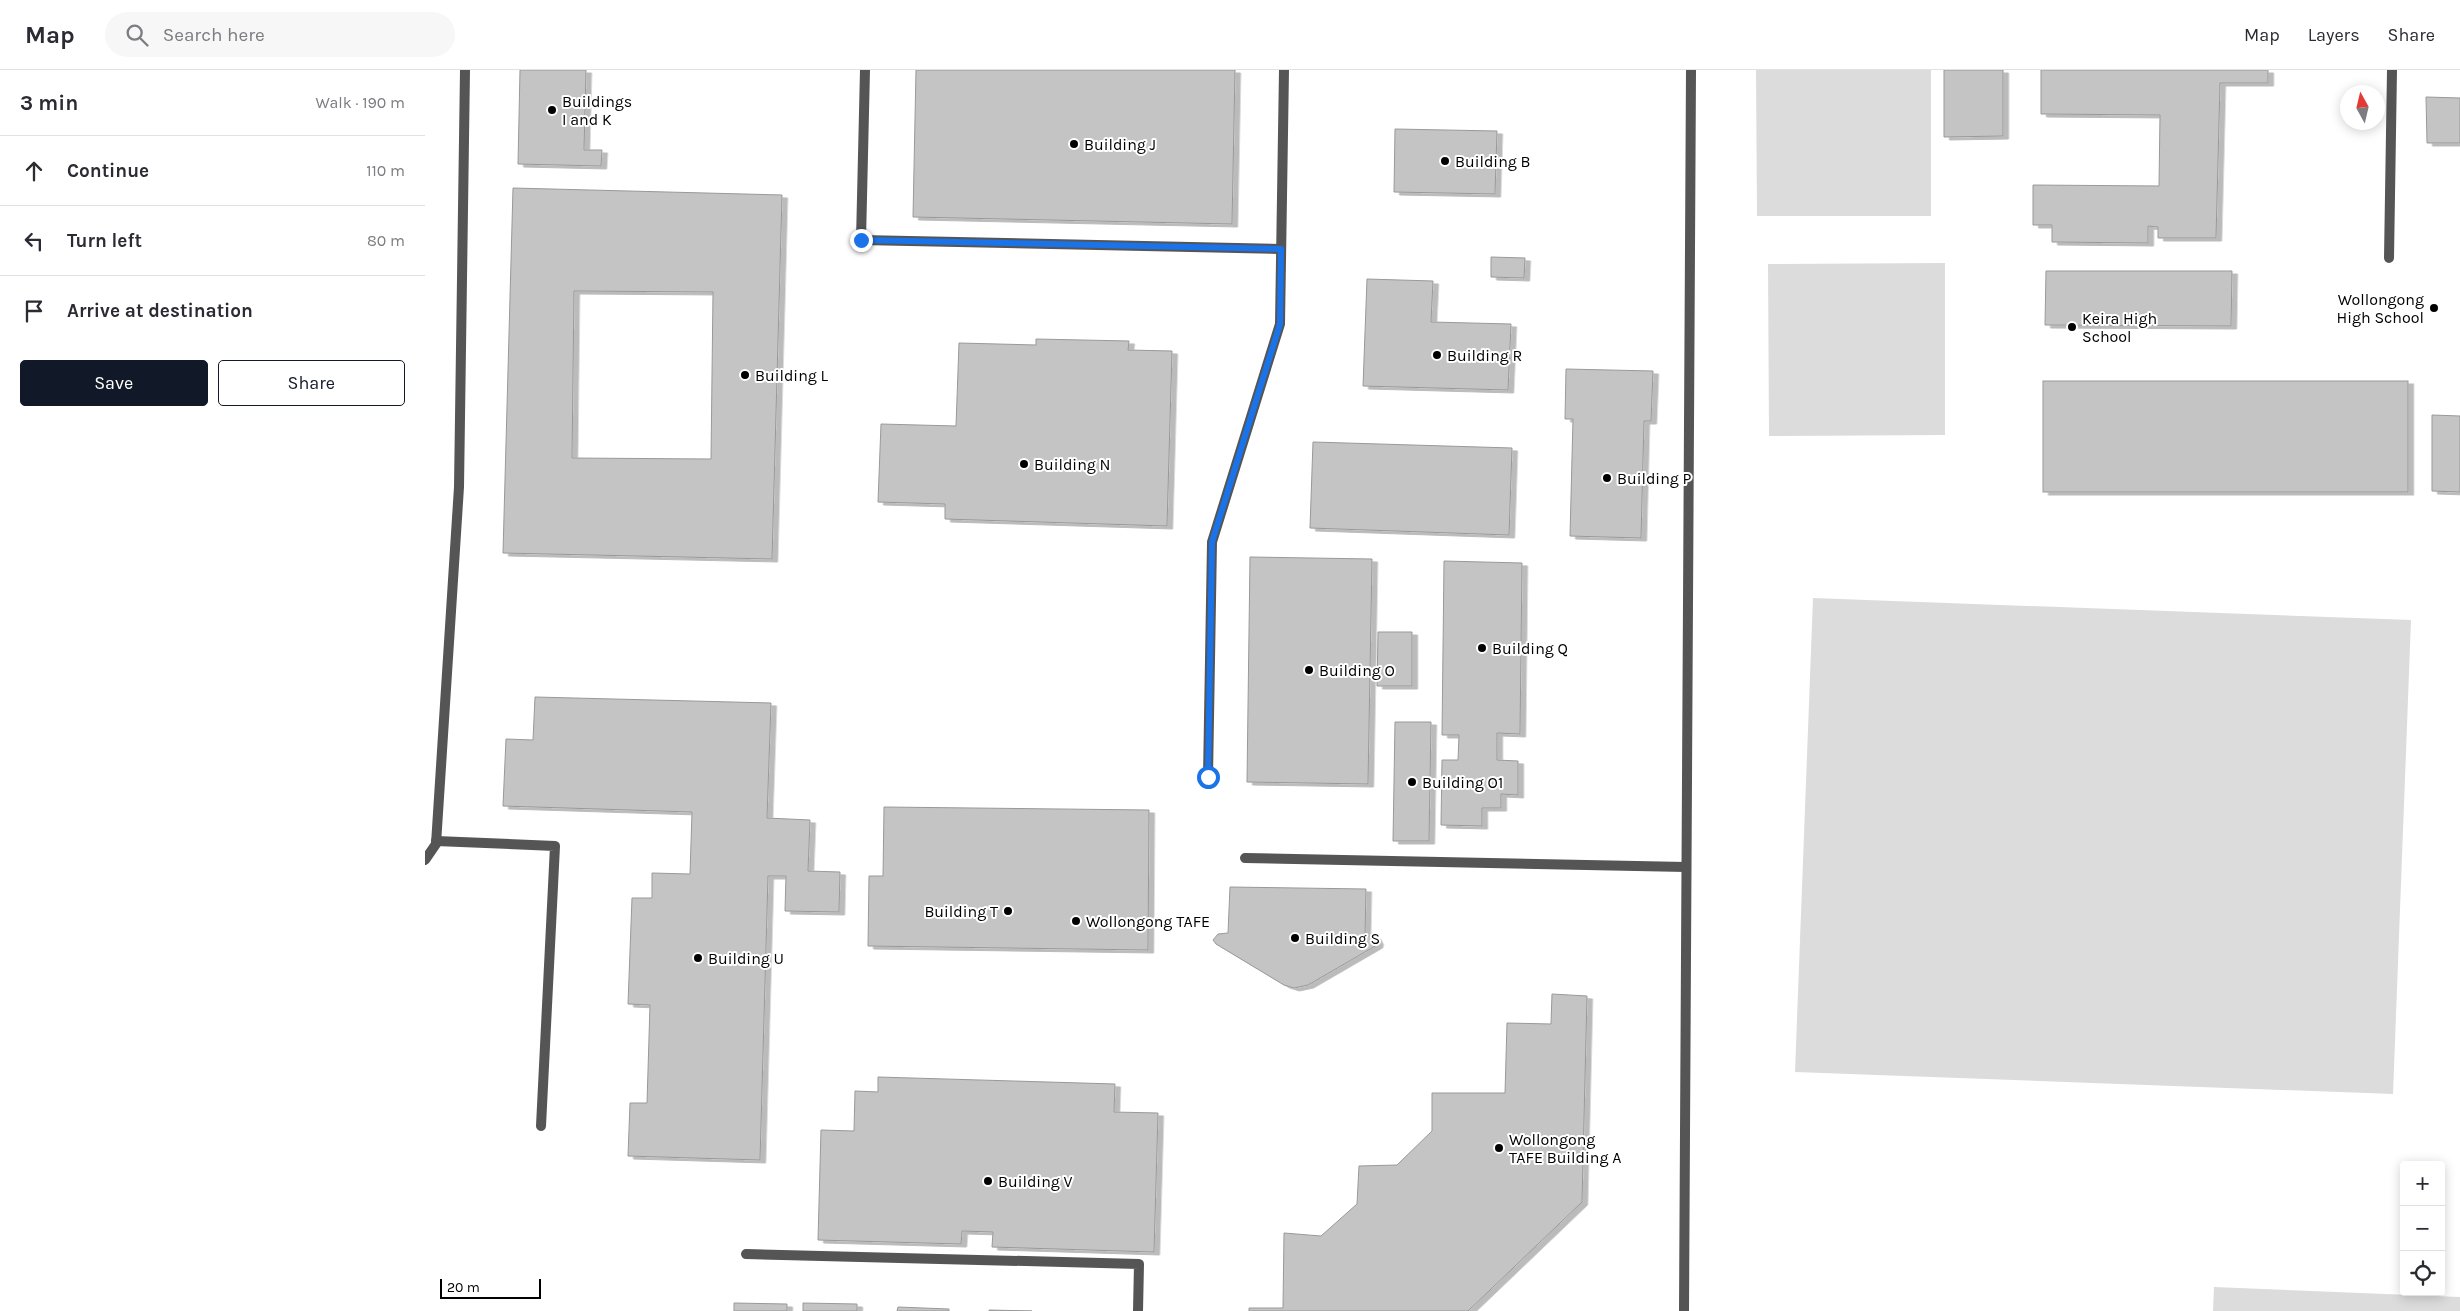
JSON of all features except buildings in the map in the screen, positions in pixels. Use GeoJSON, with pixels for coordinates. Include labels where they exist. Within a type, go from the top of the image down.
{"type":"FeatureCollection","features":[{"type":"Feature","properties":{"kind":"lane"},"geometry":{"type":"LineString","coordinates":[[425,860],[436,840],[459,487],[465,70]]}},
{"type":"Feature","properties":{"kind":"lane"},"geometry":{"type":"LineString","coordinates":[[865,70],[861,240],[1281,249]]}},
{"type":"Feature","properties":{"kind":"lane"},"geometry":{"type":"LineString","coordinates":[[1208,777],[1212,542],[1280,324],[1284,70]]}},
{"type":"Feature","properties":{"kind":"lane"},"geometry":{"type":"LineString","coordinates":[[1684,1311],[1691,70]]}},
{"type":"Feature","properties":{"kind":"lane"},"geometry":{"type":"LineString","coordinates":[[2389,258],[2391,70]]}},
{"type":"Feature","properties":{"kind":"lane"},"geometry":{"type":"LineString","coordinates":[[436,840],[555,846],[541,1126]]}},
{"type":"Feature","properties":{"kind":"lane"},"geometry":{"type":"LineString","coordinates":[[1245,858],[1686,867]]}},
{"type":"Feature","properties":{"kind":"lane"},"geometry":{"type":"LineString","coordinates":[[746,1254],[1139,1264],[1138,1311]]}},
{"type":"Feature","properties":{"kind":"shaded area"},"geometry":{"type":"Polygon","coordinates":[[[1756,70],[1931,70],[1931,216],[1757,216],[1756,70]]]}},
{"type":"Feature","properties":{"kind":"shaded area"},"geometry":{"type":"Polygon","coordinates":[[[1945,263],[1945,435],[1769,436],[1768,264],[1945,263]]]}},
{"type":"Feature","properties":{"kind":"shaded area"},"geometry":{"type":"Polygon","coordinates":[[[1813,598],[2411,620],[2393,1094],[1795,1072],[1813,598]]]}},
{"type":"Feature","properties":{"kind":"shaded area"},"geometry":{"type":"Polygon","coordinates":[[[2214,1287],[2460,1297],[2460,1311],[2213,1311],[2214,1287]]]}},
{"type":"Feature","properties":{"kind":"place","name":"Buildings I and K"},"geometry":{"type":"Point","coordinates":[552,110]}},
{"type":"Feature","properties":{"kind":"place","name":"Building J"},"geometry":{"type":"Point","coordinates":[1074,144]}},
{"type":"Feature","properties":{"kind":"place","name":"Building B"},"geometry":{"type":"Point","coordinates":[1445,161]}},
{"type":"Feature","properties":{"kind":"place","name":"Wollongong High School"},"geometry":{"type":"Point","coordinates":[2434,308]}},
{"type":"Feature","properties":{"kind":"place","name":"Keira High School"},"geometry":{"type":"Point","coordinates":[2072,327]}},
{"type":"Feature","properties":{"kind":"place","name":"Building R"},"geometry":{"type":"Point","coordinates":[1437,355]}},
{"type":"Feature","properties":{"kind":"place","name":"Building L"},"geometry":{"type":"Point","coordinates":[745,375]}},
{"type":"Feature","properties":{"kind":"place","name":"Building N"},"geometry":{"type":"Point","coordinates":[1024,464]}},
{"type":"Feature","properties":{"kind":"place","name":"Building P"},"geometry":{"type":"Point","coordinates":[1607,478]}},
{"type":"Feature","properties":{"kind":"place","name":"Building Q"},"geometry":{"type":"Point","coordinates":[1482,648]}},
{"type":"Feature","properties":{"kind":"place","name":"Building O"},"geometry":{"type":"Point","coordinates":[1309,670]}},
{"type":"Feature","properties":{"kind":"place","name":"Building O1"},"geometry":{"type":"Point","coordinates":[1412,782]}},
{"type":"Feature","properties":{"kind":"place","name":"Building T"},"geometry":{"type":"Point","coordinates":[1008,911]}},
{"type":"Feature","properties":{"kind":"place","name":"Wollongong TAFE"},"geometry":{"type":"Point","coordinates":[1076,921]}},
{"type":"Feature","properties":{"kind":"place","name":"Building S"},"geometry":{"type":"Point","coordinates":[1295,938]}},
{"type":"Feature","properties":{"kind":"place","name":"Building U"},"geometry":{"type":"Point","coordinates":[698,958]}},
{"type":"Feature","properties":{"kind":"place","name":"Wollongong TAFE Building A"},"geometry":{"type":"Point","coordinates":[1499,1148]}},
{"type":"Feature","properties":{"kind":"place","name":"Building V"},"geometry":{"type":"Point","coordinates":[988,1181]}},
{"type":"Feature","properties":{"kind":"route"},"geometry":{"type":"LineString","coordinates":[[861,240],[1281,249],[1280,324],[1212,542],[1208,777]]}}]}
